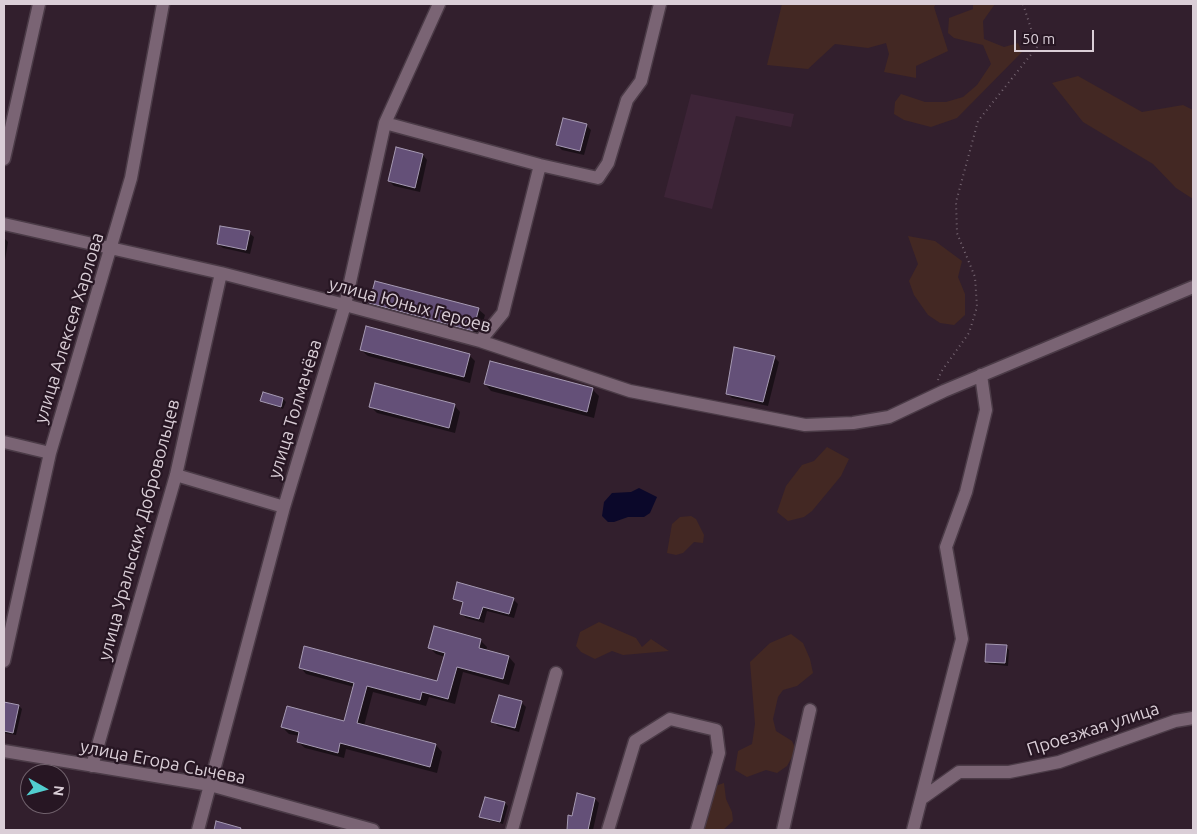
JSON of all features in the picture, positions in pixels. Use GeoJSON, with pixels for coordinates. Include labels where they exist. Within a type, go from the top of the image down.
{"type":"FeatureCollection","features":[{"type":"Feature","properties":{"kind":"street"},"geometry":{"type":"LineString","coordinates":[[4,159],[38,4]]}},
{"type":"Feature","properties":{"kind":"street","name":"улица Алексея Харлова"},"geometry":{"type":"LineString","coordinates":[[4,661],[50,453],[131,178],[163,4]]}},
{"type":"Feature","properties":{"kind":"street","name":"улица Толмачёва"},"geometry":{"type":"LineString","coordinates":[[198,830],[284,507],[345,305],[385,123],[439,4]]}},
{"type":"Feature","properties":{"kind":"street"},"geometry":{"type":"LineString","coordinates":[[385,123],[540,165],[598,178],[608,163],[627,100],[641,81],[660,4]]}},
{"type":"Feature","properties":{"kind":"street"},"geometry":{"type":"LineString","coordinates":[[480,341],[503,313],[540,165]]}},
{"type":"Feature","properties":{"kind":"street","name":"улица Юных Героев"},"geometry":{"type":"LineString","coordinates":[[4,224],[221,273],[345,305],[480,341],[630,390],[806,426],[853,423],[889,417],[932,396],[1193,287]]}},
{"type":"Feature","properties":{"kind":"street","name":"улица Уральских Добровольцев"},"geometry":{"type":"LineString","coordinates":[[92,766],[176,475],[221,273]]}},
{"type":"Feature","properties":{"kind":"street"},"geometry":{"type":"LineString","coordinates":[[913,830],[962,639],[946,547],[966,492],[986,410],[981,376]]}},
{"type":"Feature","properties":{"kind":"street"},"geometry":{"type":"LineString","coordinates":[[4,442],[50,453]]}},
{"type":"Feature","properties":{"kind":"street"},"geometry":{"type":"LineString","coordinates":[[176,475],[284,507]]}},
{"type":"Feature","properties":{"kind":"street"},"geometry":{"type":"LineString","coordinates":[[512,830],[556,673]]}},
{"type":"Feature","properties":{"kind":"street"},"geometry":{"type":"LineString","coordinates":[[783,830],[810,710]]}},
{"type":"Feature","properties":{"kind":"street","name":"Проезжая улица"},"geometry":{"type":"LineString","coordinates":[[921,799],[959,772],[1009,772],[1059,762],[1175,720],[1193,718]]}},
{"type":"Feature","properties":{"kind":"street"},"geometry":{"type":"LineString","coordinates":[[608,830],[635,741],[670,719],[716,730],[719,753],[698,830]]}},
{"type":"Feature","properties":{"kind":"street","name":"улица Егора Сычева"},"geometry":{"type":"LineString","coordinates":[[4,750],[210,785],[373,830]]}},
{"type":"Feature","properties":{"kind":"path"},"geometry":{"type":"LineString","coordinates":[[932,396],[941,372],[969,333],[977,307],[975,277],[957,232],[956,202],[978,121],[1037,47],[1023,4]]}},
{"type":"Feature","properties":{"kind":"shaded area"},"geometry":{"type":"Polygon","coordinates":[[[782,4],[936,4],[934,7],[948,51],[916,66],[916,78],[884,72],[889,54],[886,43],[868,48],[835,44],[808,69],[767,65],[782,4]]]}},
{"type":"Feature","properties":{"kind":"shaded area"},"geometry":{"type":"Polygon","coordinates":[[[973,4],[995,4],[983,21],[984,39],[1004,47],[1018,43],[1022,52],[957,118],[931,127],[904,120],[894,114],[895,102],[901,94],[925,102],[946,102],[963,97],[977,85],[991,64],[983,45],[954,38],[948,33],[949,18],[973,9],[973,4]]]}},
{"type":"Feature","properties":{"kind":"shaded area"},"geometry":{"type":"Polygon","coordinates":[[[1078,76],[1142,112],[1183,105],[1193,110],[1193,199],[1176,188],[1153,164],[1083,122],[1052,83],[1078,76]]]}},
{"type":"Feature","properties":{"kind":"shaded area"},"geometry":{"type":"Polygon","coordinates":[[[691,94],[794,114],[791,127],[736,116],[712,209],[664,197],[691,94]]]}},
{"type":"Feature","properties":{"kind":"shaded area"},"geometry":{"type":"Polygon","coordinates":[[[908,236],[935,241],[962,261],[958,277],[965,294],[965,315],[954,325],[940,323],[928,315],[914,295],[909,281],[918,264],[908,236]]]}},
{"type":"Feature","properties":{"kind":"shaded area"},"geometry":{"type":"Polygon","coordinates":[[[827,447],[849,459],[841,476],[812,511],[804,517],[788,521],[777,512],[786,486],[802,465],[814,461],[827,447]]]}},
{"type":"Feature","properties":{"kind":"shaded area"},"geometry":{"type":"Polygon","coordinates":[[[639,488],[657,497],[650,513],[644,517],[628,517],[614,522],[608,522],[602,516],[604,502],[612,493],[631,492],[639,488]]]}},
{"type":"Feature","properties":{"kind":"shaded area"},"geometry":{"type":"Polygon","coordinates":[[[691,516],[696,519],[704,535],[703,543],[694,542],[683,553],[676,555],[667,553],[672,524],[680,517],[691,516]]]}},
{"type":"Feature","properties":{"kind":"shaded area"},"geometry":{"type":"Polygon","coordinates":[[[599,622],[636,638],[642,647],[651,639],[669,651],[623,655],[612,651],[595,659],[581,652],[576,646],[580,632],[599,622]]]}},
{"type":"Feature","properties":{"kind":"shaded area"},"geometry":{"type":"Polygon","coordinates":[[[791,634],[803,643],[810,659],[813,673],[797,686],[783,690],[778,697],[773,719],[776,731],[792,741],[796,750],[787,766],[777,773],[766,770],[747,777],[735,770],[738,751],[752,744],[755,724],[750,662],[770,643],[791,634]]]}},
{"type":"Feature","properties":{"kind":"shaded area"},"geometry":{"type":"Polygon","coordinates":[[[724,783],[726,799],[732,812],[733,821],[723,830],[703,830],[715,786],[724,783]]]}},
{"type":"Feature","properties":{"kind":"building"},"geometry":{"type":"Polygon","coordinates":[[[563,118],[587,124],[580,151],[556,145],[563,118]]]}},
{"type":"Feature","properties":{"kind":"building"},"geometry":{"type":"Polygon","coordinates":[[[396,147],[423,154],[415,188],[388,181],[396,147]]]}},
{"type":"Feature","properties":{"kind":"building"},"geometry":{"type":"Polygon","coordinates":[[[220,226],[250,231],[246,250],[217,244],[220,226]]]}},
{"type":"Feature","properties":{"kind":"building"},"geometry":{"type":"Polygon","coordinates":[[[375,281],[479,308],[473,331],[369,303],[375,281]]]}},
{"type":"Feature","properties":{"kind":"building"},"geometry":{"type":"Polygon","coordinates":[[[366,326],[470,354],[464,377],[360,350],[366,326]]]}},
{"type":"Feature","properties":{"kind":"building"},"geometry":{"type":"Polygon","coordinates":[[[734,347],[775,356],[763,402],[726,394],[734,347]]]}},
{"type":"Feature","properties":{"kind":"building"},"geometry":{"type":"Polygon","coordinates":[[[490,361],[593,388],[587,412],[484,384],[490,361]]]}},
{"type":"Feature","properties":{"kind":"building"},"geometry":{"type":"Polygon","coordinates":[[[375,383],[455,404],[449,428],[369,407],[375,383]]]}},
{"type":"Feature","properties":{"kind":"building"},"geometry":{"type":"Polygon","coordinates":[[[263,392],[283,398],[281,407],[260,401],[263,392]]]}},
{"type":"Feature","properties":{"kind":"building"},"geometry":{"type":"Polygon","coordinates":[[[457,582],[514,598],[509,614],[483,607],[479,619],[460,614],[463,602],[453,599],[457,582]]]}},
{"type":"Feature","properties":{"kind":"building"},"geometry":{"type":"Polygon","coordinates":[[[434,626],[481,639],[479,648],[509,656],[503,679],[457,667],[448,699],[422,692],[420,700],[367,686],[357,723],[436,744],[430,767],[340,743],[338,753],[297,742],[299,732],[281,727],[287,706],[344,721],[354,683],[299,668],[304,646],[437,681],[445,653],[428,648],[434,626]]]}},
{"type":"Feature","properties":{"kind":"building"},"geometry":{"type":"Polygon","coordinates":[[[986,644],[1007,645],[1005,663],[985,662],[986,644]]]}},
{"type":"Feature","properties":{"kind":"building"},"geometry":{"type":"Polygon","coordinates":[[[499,695],[522,701],[515,728],[491,722],[499,695]]]}},
{"type":"Feature","properties":{"kind":"building"},"geometry":{"type":"Polygon","coordinates":[[[4,702],[19,705],[13,733],[4,731],[4,702]]]}},
{"type":"Feature","properties":{"kind":"building"},"geometry":{"type":"Polygon","coordinates":[[[577,793],[595,798],[588,830],[567,830],[568,815],[572,816],[577,793]]]}},
{"type":"Feature","properties":{"kind":"building"},"geometry":{"type":"Polygon","coordinates":[[[485,797],[505,802],[500,822],[479,817],[485,797]]]}},
{"type":"Feature","properties":{"kind":"building"},"geometry":{"type":"Polygon","coordinates":[[[216,821],[241,828],[240,830],[214,830],[216,821]]]}}]}
